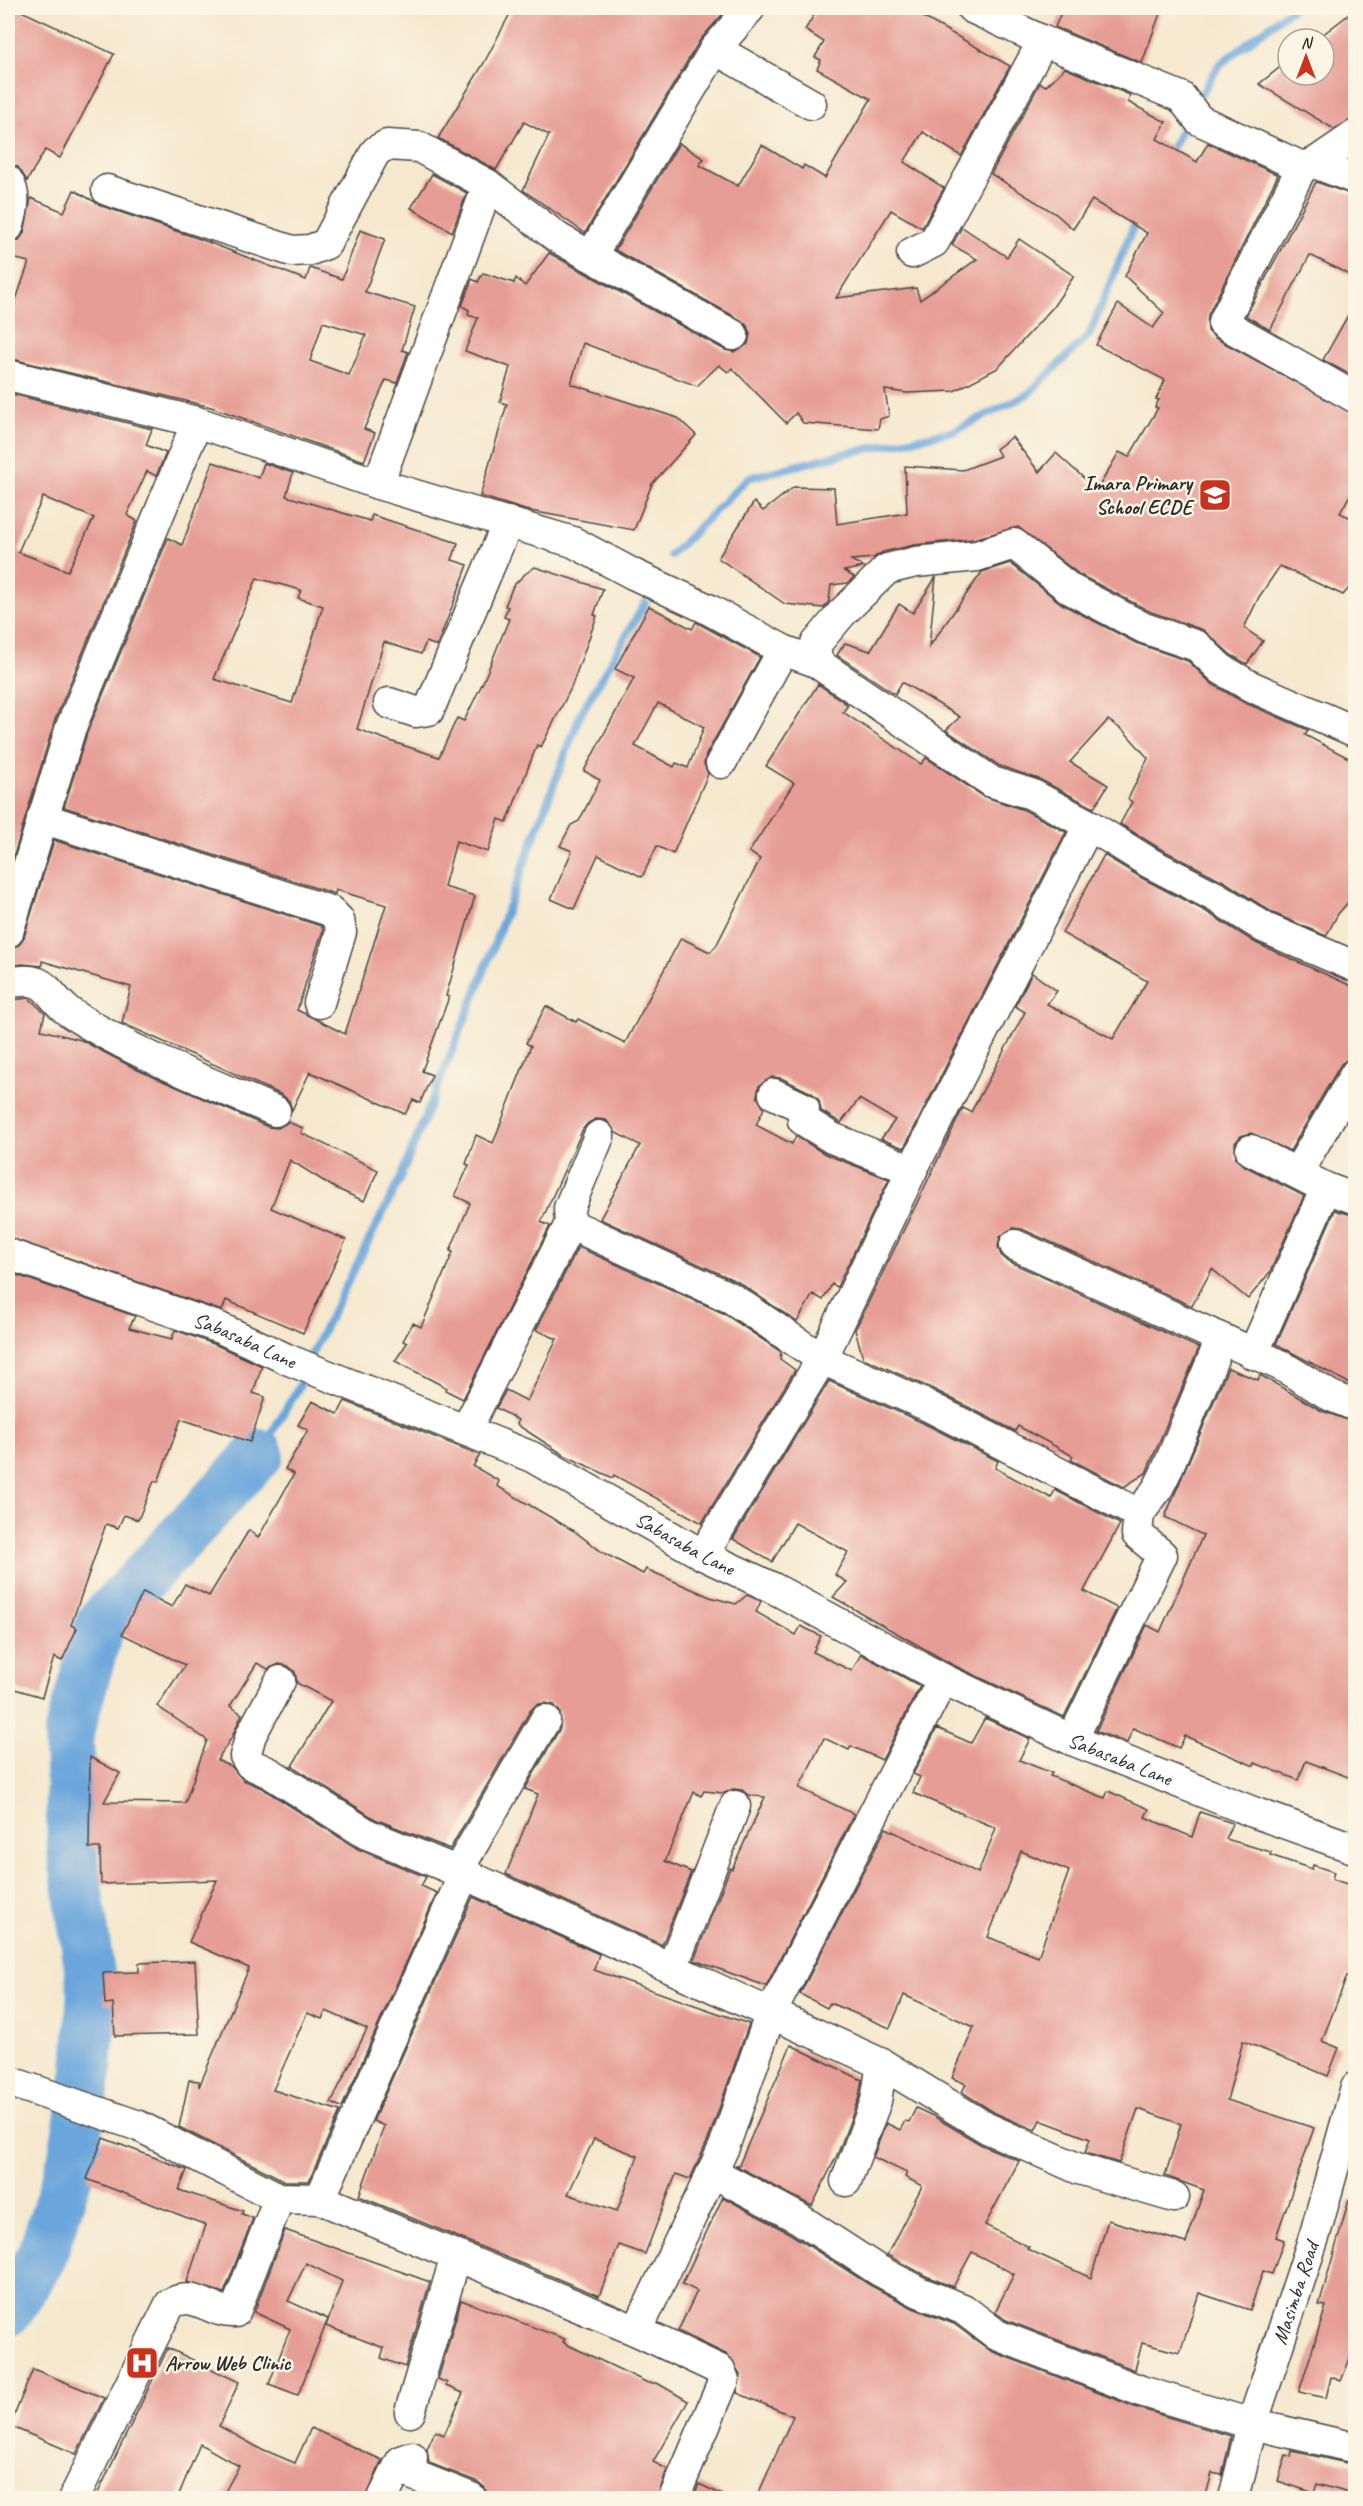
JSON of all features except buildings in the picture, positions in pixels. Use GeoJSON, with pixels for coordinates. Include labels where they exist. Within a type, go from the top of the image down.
{"type":"FeatureCollection","features":[{"type":"Feature","properties":{"kind":"street"},"geometry":{"type":"LineString","coordinates":[[591,256],[716,49],[750,8]]}},
{"type":"Feature","properties":{"kind":"street"},"geometry":{"type":"LineString","coordinates":[[972,8],[1043,41],[1181,97],[1199,120],[1309,165],[1356,179]]}},
{"type":"Feature","properties":{"kind":"street"},"geometry":{"type":"LineString","coordinates":[[912,253],[934,242],[1043,41]]}},
{"type":"Feature","properties":{"kind":"street"},"geometry":{"type":"LineString","coordinates":[[716,49],[811,104]]}},
{"type":"Feature","properties":{"kind":"street"},"geometry":{"type":"LineString","coordinates":[[1356,135],[1309,165],[1223,323],[1356,398]]}},
{"type":"Feature","properties":{"kind":"street"},"geometry":{"type":"LineString","coordinates":[[107,190],[292,251],[310,250],[326,244],[376,151],[387,145],[419,147],[488,185],[558,238],[733,336]]}},
{"type":"Feature","properties":{"kind":"street"},"geometry":{"type":"LineString","coordinates":[[8,181],[13,197],[12,214],[8,227]]}},
{"type":"Feature","properties":{"kind":"street"},"geometry":{"type":"LineString","coordinates":[[378,484],[488,185]]}},
{"type":"Feature","properties":{"kind":"street"},"geometry":{"type":"LineString","coordinates":[[8,375],[196,422],[378,484],[573,542],[633,574],[708,609],[783,650],[816,662],[992,782],[1030,794],[1089,825],[1150,863],[1216,897],[1265,928],[1356,967]]}},
{"type":"Feature","properties":{"kind":"street"},"geometry":{"type":"LineString","coordinates":[[8,932],[42,818],[76,716],[196,422]]}},
{"type":"Feature","properties":{"kind":"street"},"geometry":{"type":"LineString","coordinates":[[389,703],[416,712],[429,710],[508,522]]}},
{"type":"Feature","properties":{"kind":"street"},"geometry":{"type":"LineString","coordinates":[[816,662],[816,644],[842,613],[887,569],[916,562],[977,556],[1014,544],[1070,589],[1144,628],[1197,646],[1221,669],[1250,686],[1356,732]]}},
{"type":"Feature","properties":{"kind":"street"},"geometry":{"type":"LineString","coordinates":[[721,763],[783,650]]}},
{"type":"Feature","properties":{"kind":"street"},"geometry":{"type":"LineString","coordinates":[[42,818],[330,911],[339,920],[341,932],[319,1003]]}},
{"type":"Feature","properties":{"kind":"street"},"geometry":{"type":"LineString","coordinates":[[703,1555],[822,1359],[912,1170],[1089,825]]}},
{"type":"Feature","properties":{"kind":"street"},"geometry":{"type":"LineString","coordinates":[[8,983],[24,979],[50,989],[69,1012],[135,1051],[275,1110]]}},
{"type":"Feature","properties":{"kind":"street"},"geometry":{"type":"LineString","coordinates":[[1298,1173],[1356,1073]]}},
{"type":"Feature","properties":{"kind":"street"},"geometry":{"type":"LineString","coordinates":[[774,1094],[804,1108],[803,1120],[832,1138],[912,1170]]}},
{"type":"Feature","properties":{"kind":"street"},"geometry":{"type":"LineString","coordinates":[[466,1430],[570,1224],[569,1208],[599,1136]]}},
{"type":"Feature","properties":{"kind":"street"},"geometry":{"type":"LineString","coordinates":[[1251,1150],[1326,1188],[1356,1199]]}},
{"type":"Feature","properties":{"kind":"street"},"geometry":{"type":"LineString","coordinates":[[1253,1354],[1326,1188]]}},
{"type":"Feature","properties":{"kind":"street"},"geometry":{"type":"LineString","coordinates":[[570,1224],[731,1298],[822,1359],[928,1406],[1139,1514]]}},
{"type":"Feature","properties":{"kind":"street"},"geometry":{"type":"LineString","coordinates":[[1015,1245],[1282,1366],[1331,1396],[1356,1406]]}},
{"type":"Feature","properties":{"kind":"street","name":"Sabasaba Lane"},"geometry":{"type":"LineString","coordinates":[[8,1254],[220,1328],[290,1360],[532,1457],[703,1555],[773,1588],[944,1679],[1072,1740],[1253,1812],[1356,1849]]}},
{"type":"Feature","properties":{"kind":"street"},"geometry":{"type":"LineString","coordinates":[[1072,1740],[1161,1556],[1137,1534],[1139,1514],[1167,1472],[1221,1339]]}},
{"type":"Feature","properties":{"kind":"street"},"geometry":{"type":"LineString","coordinates":[[637,2331],[712,2172],[770,2015],[944,1679]]}},
{"type":"Feature","properties":{"kind":"street"},"geometry":{"type":"LineString","coordinates":[[280,1681],[245,1756],[250,1764],[270,1773],[367,1834],[460,1873],[882,2064],[987,2128],[1078,2169],[1174,2197]]}},
{"type":"Feature","properties":{"kind":"street"},"geometry":{"type":"LineString","coordinates":[[320,2199],[460,1873],[545,1720]]}},
{"type":"Feature","properties":{"kind":"street"},"geometry":{"type":"LineString","coordinates":[[672,1968],[735,1806]]}},
{"type":"Feature","properties":{"kind":"street"},"geometry":{"type":"LineString","coordinates":[[846,2181],[876,2101],[882,2064]]}},
{"type":"Feature","properties":{"kind":"street"},"geometry":{"type":"LineString","coordinates":[[14,2083],[139,2127],[279,2198],[320,2199],[637,2331],[714,2366],[720,2370],[724,2380],[674,2499]]}},
{"type":"Feature","properties":{"kind":"street","name":"Masimba Road"},"geometry":{"type":"LineString","coordinates":[[1233,2499],[1252,2424],[1315,2234],[1356,2087]]}},
{"type":"Feature","properties":{"kind":"street"},"geometry":{"type":"LineString","coordinates":[[712,2172],[798,2218],[878,2270],[919,2292],[963,2309],[996,2335],[1141,2391],[1252,2424],[1356,2448]]}},
{"type":"Feature","properties":{"kind":"street"},"geometry":{"type":"LineString","coordinates":[[74,2499],[170,2304],[179,2298],[188,2298],[227,2313],[235,2312],[279,2198]]}},
{"type":"Feature","properties":{"kind":"street"},"geometry":{"type":"LineString","coordinates":[[410,2412],[456,2256]]}},
{"type":"Feature","properties":{"kind":"street"},"geometry":{"type":"LineString","coordinates":[[383,2499],[401,2461],[412,2457],[411,2474],[471,2499]]}},
{"type":"Feature","properties":{"kind":"waterway"},"geometry":{"type":"LineString","coordinates":[[1195,105],[1219,65],[1293,8]]}},
{"type":"Feature","properties":{"kind":"waterway"},"geometry":{"type":"LineString","coordinates":[[1168,156],[1188,116]]}},
{"type":"Feature","properties":{"kind":"waterway"},"geometry":{"type":"LineString","coordinates":[[671,555],[748,478],[843,454],[954,431],[1027,395],[1089,335],[1138,215]]}},
{"type":"Feature","properties":{"kind":"waterway"},"geometry":{"type":"LineString","coordinates":[[259,1454],[300,1385],[313,1351],[400,1179],[480,982],[580,715],[645,603]]}},
{"type":"Feature","properties":{"kind":"waterway"},"geometry":{"type":"LineString","coordinates":[[8,2311],[41,2258],[72,2162],[87,2072],[92,1988],[72,1850],[69,1732],[100,1624],[259,1454]]}},
{"type":"Feature","properties":{"kind":"place","name":"Imara Primary School ECDE"},"geometry":{"type":"Point","coordinates":[1215,495]}},
{"type":"Feature","properties":{"kind":"place","name":"Arrow Web Clinic"},"geometry":{"type":"Point","coordinates":[142,2363]}}]}
